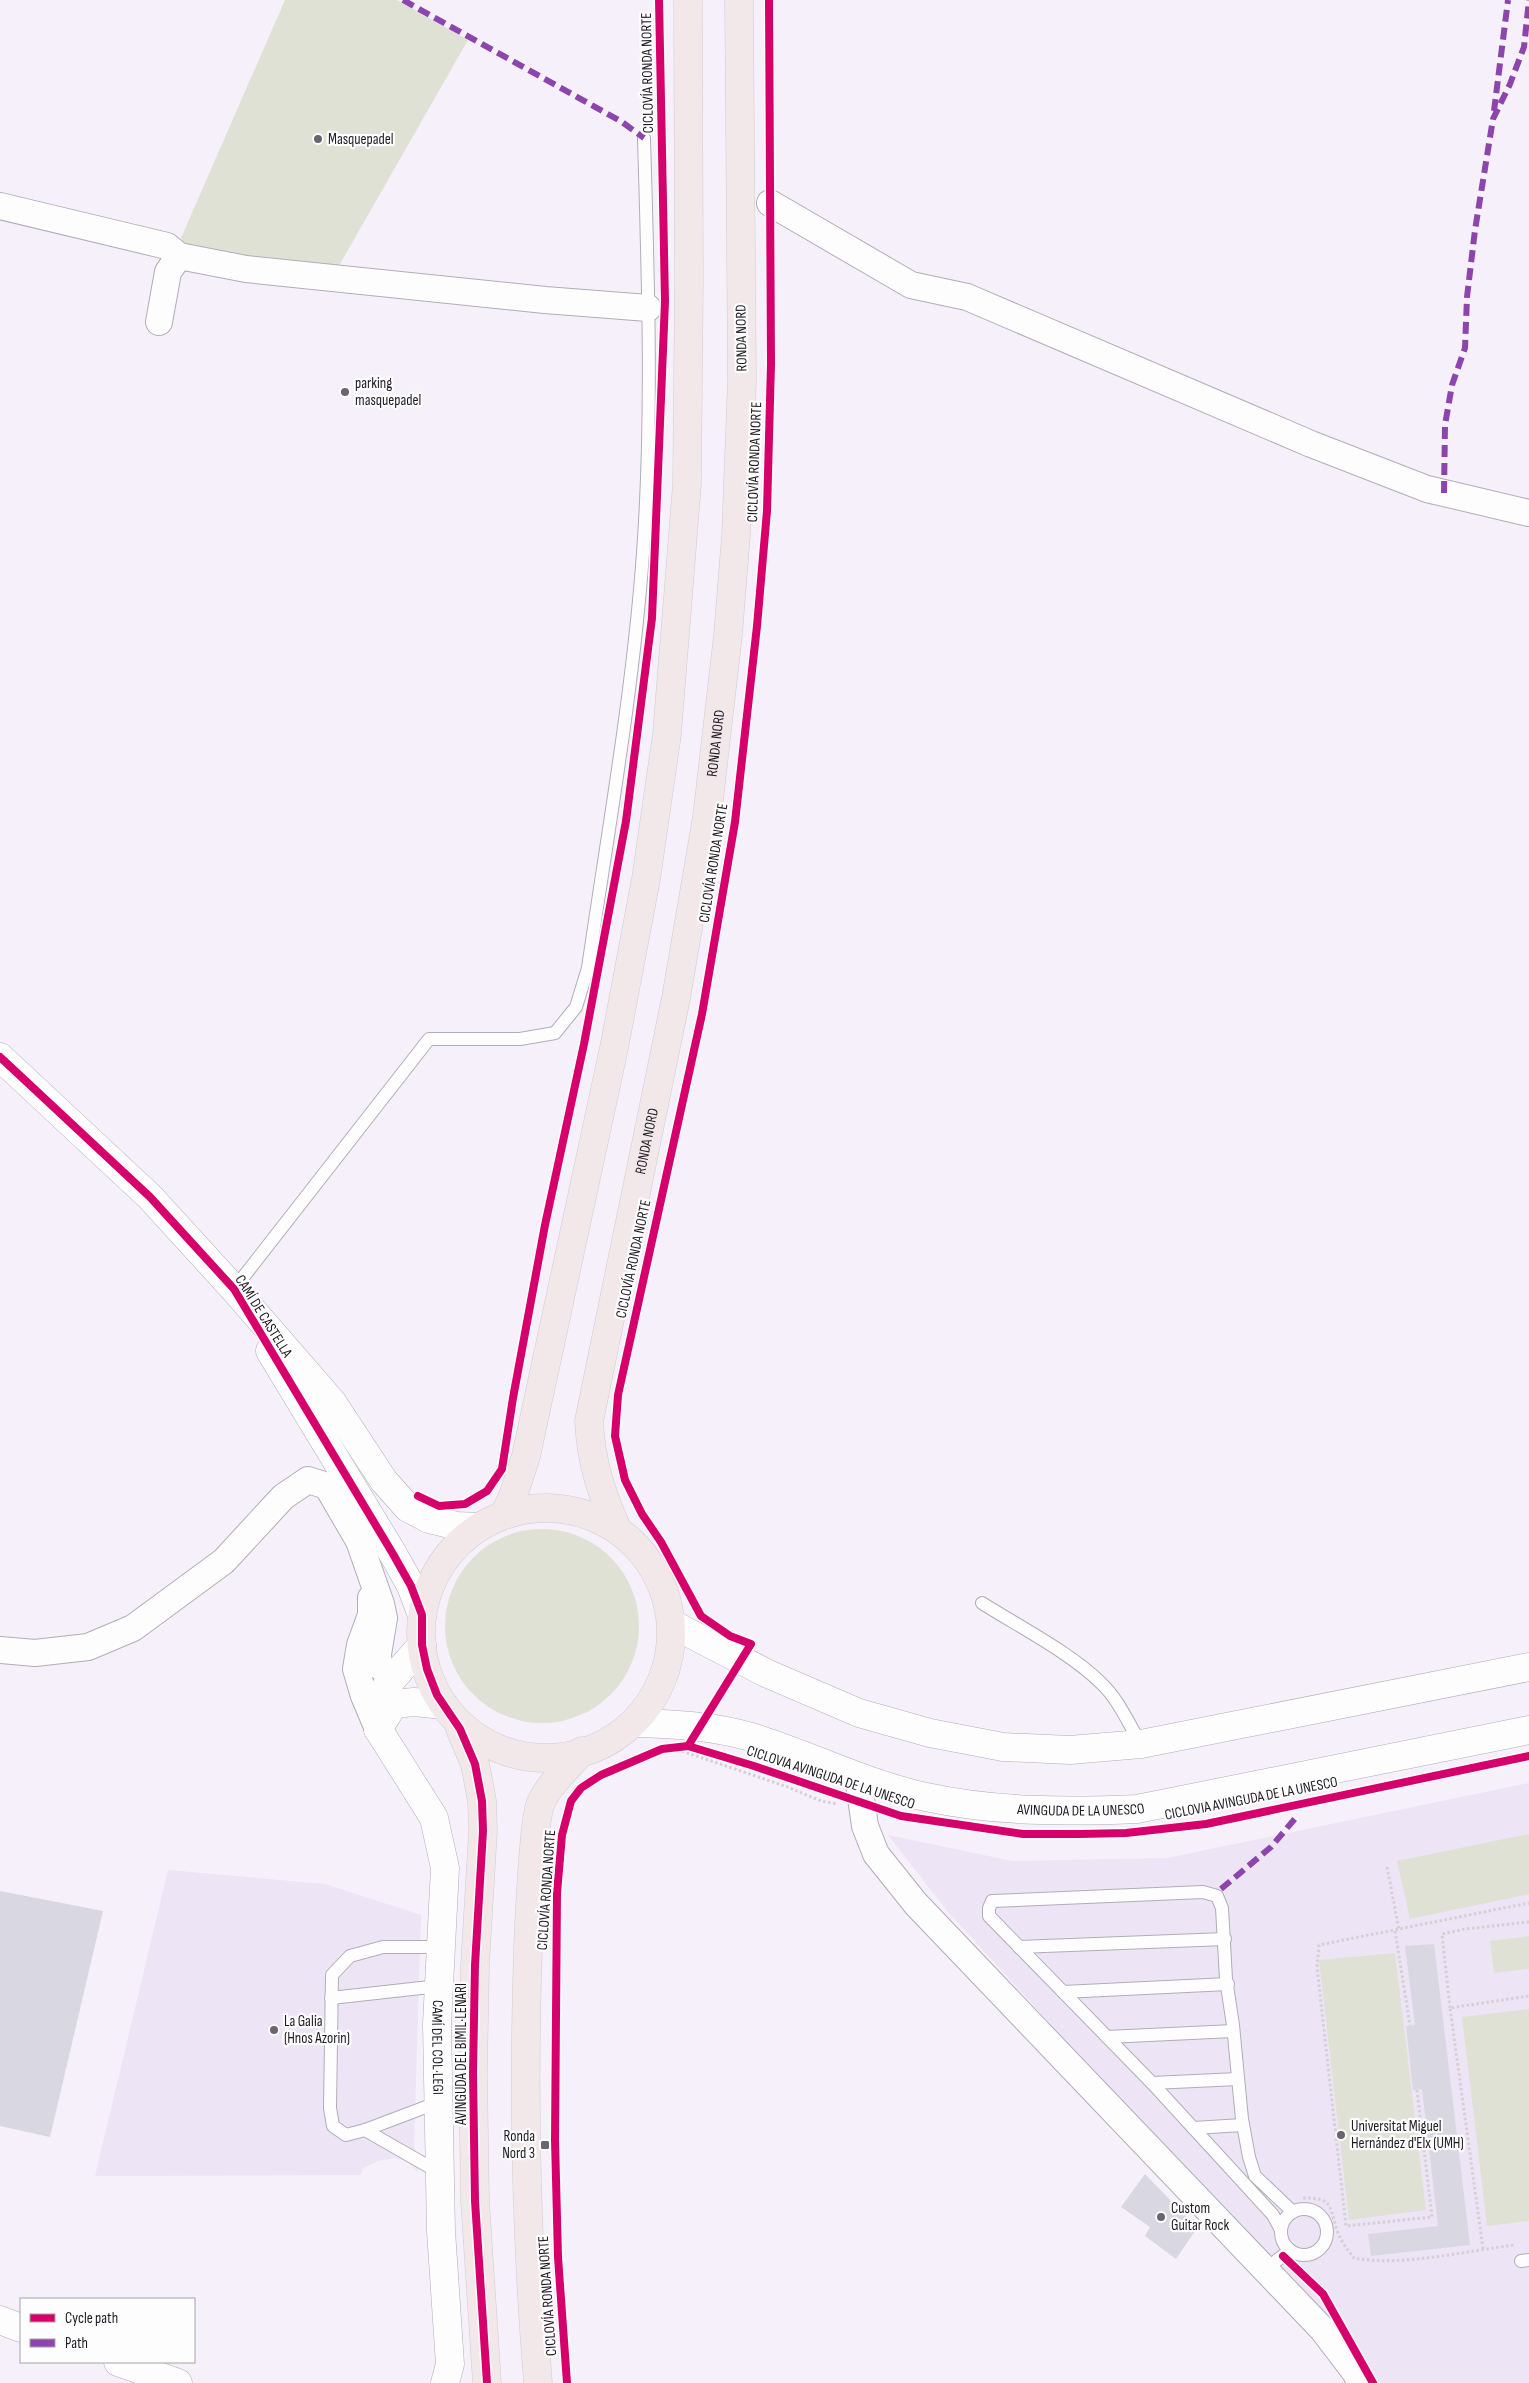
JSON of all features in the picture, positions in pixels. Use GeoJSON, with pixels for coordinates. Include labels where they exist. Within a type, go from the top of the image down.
{"type":"FeatureCollection","features":[{"type":"Feature","properties":{"kind":"main road"},"geometry":{"type":"LineString","coordinates":[[504,1515],[513,1496],[526,1456],[614,1048],[646,879],[667,734],[687,484],[689,280],[688,0]]}},
{"type":"Feature","properties":{"kind":"main road","name":"RONDA NORD"},"geometry":{"type":"LineString","coordinates":[[617,1529],[604,1499],[592,1460],[589,1421],[676,998],[691,912],[707,818],[731,599],[736,535],[742,380],[739,0]]}},
{"type":"Feature","properties":{"kind":"main road","name":"CAMÍ DE CASTELLA"},"geometry":{"type":"LineString","coordinates":[[0,1057],[150,1197],[234,1289],[332,1402],[384,1481],[408,1508],[428,1519],[457,1526],[479,1526]]}},
{"type":"Feature","properties":{"kind":"main road","name":"CAMÍ DE CASTELLA"},"geometry":{"type":"LineString","coordinates":[[234,1289],[393,1554],[411,1586],[422,1615]]}},
{"type":"Feature","properties":{"kind":"main road"},"geometry":{"type":"LineString","coordinates":[[540,1509],[566,1511],[617,1529],[645,1556],[658,1581],[672,1624],[673,1642],[658,1694],[635,1723],[614,1736],[582,1751],[552,1756],[521,1755],[488,1746],[460,1729],[437,1695],[427,1669],[422,1645],[422,1615],[428,1589],[450,1549],[479,1526],[504,1515],[540,1509]]}},
{"type":"Feature","properties":{"kind":"main road"},"geometry":{"type":"LineString","coordinates":[[672,1624],[766,1673],[850,1709],[930,1733],[1003,1747],[1070,1750],[1141,1744],[1529,1667]]}},
{"type":"Feature","properties":{"kind":"main road"},"geometry":{"type":"LineString","coordinates":[[378,1729],[378,1703],[387,1685],[422,1645]]}},
{"type":"Feature","properties":{"kind":"main road"},"geometry":{"type":"LineString","coordinates":[[378,1729],[394,1704],[414,1702],[444,1705]]}},
{"type":"Feature","properties":{"kind":"main road","name":"AVINGUDA DE LA UNESCO"},"geometry":{"type":"LineString","coordinates":[[635,1723],[690,1725],[749,1737],[853,1794],[927,1797],[1007,1808],[1079,1812],[1138,1809],[1529,1730]]}},
{"type":"Feature","properties":{"kind":"main road","name":"CAMÍ DEL COL·LEGI"},"geometry":{"type":"LineString","coordinates":[[378,1729],[434,1818],[445,1868],[437,2024],[441,2231],[450,2364],[445,2383]]}},
{"type":"Feature","properties":{"kind":"main road","name":"AVINGUDA DEL BIMIL·LENARI"},"geometry":{"type":"LineString","coordinates":[[460,1729],[474,1764],[482,1801],[483,1831],[475,1965],[475,2201],[487,2383]]}},
{"type":"Feature","properties":{"kind":"main road"},"geometry":{"type":"LineString","coordinates":[[538,2383],[531,2295],[526,2143],[525,2022],[529,1909],[535,1833],[540,1806],[550,1788],[582,1751]]}},
{"type":"Feature","properties":{"kind":"main road"},"geometry":{"type":"LineString","coordinates":[[0,2320],[20,2328]]}},
{"type":"Feature","properties":{"kind":"main road"},"geometry":{"type":"LineString","coordinates":[[121,2363],[178,2383]]}},
{"type":"Feature","properties":{"kind":"street"},"geometry":{"type":"LineString","coordinates":[[770,203],[911,285],[967,297],[1311,444],[1427,489],[1529,514]]}},
{"type":"Feature","properties":{"kind":"street"},"geometry":{"type":"LineString","coordinates":[[0,206],[167,246],[178,256],[246,269],[545,300],[648,308]]}},
{"type":"Feature","properties":{"kind":"street"},"geometry":{"type":"LineString","coordinates":[[159,322],[168,272],[178,256]]}},
{"type":"Feature","properties":{"kind":"street"},"geometry":{"type":"LineString","coordinates":[[0,1650],[35,1653],[88,1647],[133,1628],[224,1561],[283,1497],[308,1480],[327,1486],[360,1541],[384,1618],[378,1654],[379,1666],[388,1672],[400,1671]]}},
{"type":"Feature","properties":{"kind":"street"},"geometry":{"type":"LineString","coordinates":[[372,1582],[371,1615],[360,1645],[356,1669],[364,1696],[378,1729]]}},
{"type":"Feature","properties":{"kind":"street"},"geometry":{"type":"LineString","coordinates":[[853,1794],[876,1854],[916,1904],[1322,2330],[1351,2379]]}},
{"type":"Feature","properties":{"kind":"lane"},"geometry":{"type":"LineString","coordinates":[[234,1289],[429,1039],[520,1040],[555,1033],[576,1007],[588,968],[632,671],[643,553],[648,440],[648,308],[644,138]]}},
{"type":"Feature","properties":{"kind":"lane"},"geometry":{"type":"LineString","coordinates":[[982,1603],[1070,1658],[1101,1682],[1120,1705],[1141,1744]]}},
{"type":"Feature","properties":{"kind":"lane"},"geometry":{"type":"LineString","coordinates":[[1281,2230],[1284,2219],[1302,2208],[1312,2210],[1321,2215],[1326,2224],[1327,2234],[1324,2244],[1318,2251],[1310,2254],[1299,2254],[1290,2250],[1283,2241],[1281,2230],[1273,2215],[1152,2083],[989,1916],[988,1908],[992,1900],[1203,1892],[1217,1896],[1222,1908],[1238,2079],[1249,2157],[1256,2176],[1293,2212]]}},
{"type":"Feature","properties":{"kind":"lane"},"geometry":{"type":"LineString","coordinates":[[1019,1947],[1225,1939]]}},
{"type":"Feature","properties":{"kind":"lane"},"geometry":{"type":"LineString","coordinates":[[439,2102],[365,2130],[346,2135],[333,2126],[330,2108],[331,1998],[332,1975],[350,1956],[383,1947],[441,1947]]}},
{"type":"Feature","properties":{"kind":"lane"},"geometry":{"type":"LineString","coordinates":[[1063,1992],[1228,1984]]}},
{"type":"Feature","properties":{"kind":"lane"},"geometry":{"type":"LineString","coordinates":[[331,1998],[439,1986]]}},
{"type":"Feature","properties":{"kind":"lane"},"geometry":{"type":"LineString","coordinates":[[1107,2038],[1234,2031]]}},
{"type":"Feature","properties":{"kind":"lane"},"geometry":{"type":"LineString","coordinates":[[1152,2083],[1238,2079]]}},
{"type":"Feature","properties":{"kind":"lane"},"geometry":{"type":"LineString","coordinates":[[1193,2128],[1243,2125]]}},
{"type":"Feature","properties":{"kind":"lane"},"geometry":{"type":"LineString","coordinates":[[365,2130],[440,2173]]}},
{"type":"Feature","properties":{"kind":"lane"},"geometry":{"type":"LineString","coordinates":[[1265,2270],[1290,2250]]}},
{"type":"Feature","properties":{"kind":"path"},"geometry":{"type":"LineString","coordinates":[[673,1748],[785,1786],[821,1801],[853,1794]]}},
{"type":"Feature","properties":{"kind":"path"},"geometry":{"type":"LineString","coordinates":[[1387,1867],[1410,2025]]}},
{"type":"Feature","properties":{"kind":"path"},"geometry":{"type":"LineString","coordinates":[[1417,2090],[1432,2217],[1346,2226],[1317,1955],[1319,1945],[1397,1931],[1529,1903]]}},
{"type":"Feature","properties":{"kind":"path"},"geometry":{"type":"LineString","coordinates":[[1483,2249],[1450,2008],[1442,1934],[1465,1929],[1529,1922]]}},
{"type":"Feature","properties":{"kind":"path"},"geometry":{"type":"LineString","coordinates":[[1450,2008],[1529,1996]]}},
{"type":"Feature","properties":{"kind":"path"},"geometry":{"type":"LineString","coordinates":[[1299,2198],[1316,2198],[1326,2201],[1334,2212],[1336,2228],[1342,2243],[1354,2258],[1372,2261],[1521,2244]]}},
{"type":"Feature","properties":{"kind":"shaded area","name":"Masquepadel"},"geometry":{"type":"Polygon","coordinates":[[[285,0],[397,0],[468,40],[336,271],[185,248],[181,238],[285,0]]]}},
{"type":"Feature","properties":{"kind":"shaded area"},"geometry":{"type":"Polygon","coordinates":[[[532,1529],[552,1529],[588,1540],[611,1557],[623,1572],[632,1589],[639,1616],[639,1636],[632,1663],[623,1680],[611,1695],[596,1707],[579,1716],[552,1723],[532,1723],[496,1712],[480,1701],[467,1688],[456,1672],[449,1654],[445,1636],[445,1616],[456,1580],[467,1564],[480,1551],[496,1540],[514,1533],[532,1529]]]}},
{"type":"Feature","properties":{"kind":"shaded area","name":"Universitat Miguel Hernández d'Elx (UMH)"},"geometry":{"type":"Polygon","coordinates":[[[1529,1783],[1529,2383],[1369,2383],[1356,2358],[948,1912],[888,1835],[1012,1861],[1167,1858],[1529,1783]]]}},
{"type":"Feature","properties":{"kind":"shaded area"},"geometry":{"type":"Polygon","coordinates":[[[1529,1834],[1529,1894],[1410,1919],[1397,1861],[1529,1834]]]}},
{"type":"Feature","properties":{"kind":"shaded area","name":"La Galia (Hnos Azorin)"},"geometry":{"type":"Polygon","coordinates":[[[168,1870],[325,1884],[421,1915],[414,2144],[418,2172],[406,2161],[395,2158],[378,2161],[363,2168],[361,2175],[95,2176],[168,1870]]]}},
{"type":"Feature","properties":{"kind":"shaded area"},"geometry":{"type":"Polygon","coordinates":[[[1529,1936],[1529,1969],[1494,1973],[1490,1941],[1529,1936]]]}},
{"type":"Feature","properties":{"kind":"shaded area"},"geometry":{"type":"Polygon","coordinates":[[[1395,1953],[1426,2210],[1349,2220],[1319,1960],[1395,1953]]]}},
{"type":"Feature","properties":{"kind":"shaded area"},"geometry":{"type":"Polygon","coordinates":[[[1529,2009],[1529,2221],[1487,2226],[1462,2017],[1529,2009]]]}},
{"type":"Feature","properties":{"kind":"building"},"geometry":{"type":"Polygon","coordinates":[[[0,1891],[103,1911],[50,2137],[0,2126],[0,1891]]]}},
{"type":"Feature","properties":{"kind":"building"},"geometry":{"type":"Polygon","coordinates":[[[1434,1944],[1470,2245],[1371,2256],[1368,2234],[1438,2226],[1422,2089],[1413,2090],[1406,2026],[1415,2025],[1405,1946],[1434,1944]]]}},
{"type":"Feature","properties":{"kind":"building","name":"Custom Guitar Rock"},"geometry":{"type":"Polygon","coordinates":[[[1145,2174],[1197,2228],[1176,2259],[1145,2236],[1150,2227],[1121,2207],[1145,2174]]]}},
{"type":"Feature","properties":{"kind":"marked path"},"geometry":{"type":"LineString","coordinates":[[403,0],[622,122],[644,138]]}},
{"type":"Feature","properties":{"kind":"marked path"},"geometry":{"type":"LineString","coordinates":[[1494,111],[1508,0]]}},
{"type":"Feature","properties":{"kind":"marked path"},"geometry":{"type":"LineString","coordinates":[[1444,493],[1445,425],[1452,385],[1465,348],[1467,297],[1475,230],[1493,119],[1510,84],[1524,47],[1529,0]]}},
{"type":"Feature","properties":{"kind":"marked path"},"geometry":{"type":"LineString","coordinates":[[1221,1889],[1271,1847],[1298,1815]]}},
{"type":"Feature","properties":{"kind":"cycle path","name":"CICLOVÍA RONDA NORTE"},"geometry":{"type":"LineString","coordinates":[[418,1496],[439,1506],[465,1504],[487,1491],[502,1469],[545,1225],[584,1044],[626,821],[652,618],[665,301],[659,0]]}},
{"type":"Feature","properties":{"kind":"cycle path","name":"CICLOVÍA RONDA NORTE"},"geometry":{"type":"LineString","coordinates":[[688,1746],[751,1644],[730,1636],[701,1616],[661,1542],[642,1514],[625,1480],[615,1436],[618,1395],[702,1014],[735,822],[757,626],[767,511],[771,364],[769,0]]}},
{"type":"Feature","properties":{"kind":"cycle path"},"geometry":{"type":"LineString","coordinates":[[0,1057],[150,1197],[234,1289],[393,1554],[411,1586],[422,1615],[422,1645],[427,1669],[437,1695],[460,1729],[475,1764],[482,1801],[483,1831],[475,1965],[473,2073],[475,2201],[487,2383]]}},
{"type":"Feature","properties":{"kind":"cycle path","name":"CICLOVIA AVINGUDA DE LA UNESCO"},"geometry":{"type":"LineString","coordinates":[[567,2383],[558,2257],[555,2140],[557,1893],[562,1835],[571,1801],[581,1788],[601,1775],[662,1749],[688,1746],[754,1766],[901,1816],[1023,1834],[1126,1833],[1206,1824],[1529,1756]]}},
{"type":"Feature","properties":{"kind":"cycle path"},"geometry":{"type":"LineString","coordinates":[[1283,2256],[1323,2294],[1373,2383]]}},
{"type":"Feature","properties":{"kind":"place","name":"Masquepadel"},"geometry":{"type":"Point","coordinates":[318,139]}},
{"type":"Feature","properties":{"kind":"place","name":"parking masquepadel"},"geometry":{"type":"Point","coordinates":[345,392]}},
{"type":"Feature","properties":{"kind":"place","name":"La Galia (Hnos Azorin)"},"geometry":{"type":"Point","coordinates":[274,2030]}},
{"type":"Feature","properties":{"kind":"place","name":"Universitat Miguel Hernández d'Elx (UMH)"},"geometry":{"type":"Point","coordinates":[1341,2135]}},
{"type":"Feature","properties":{"kind":"place","name":"Ronda Nord 3"},"geometry":{"type":"Point","coordinates":[545,2145]}},
{"type":"Feature","properties":{"kind":"place","name":"Custom Guitar Rock"},"geometry":{"type":"Point","coordinates":[1161,2217]}}]}
